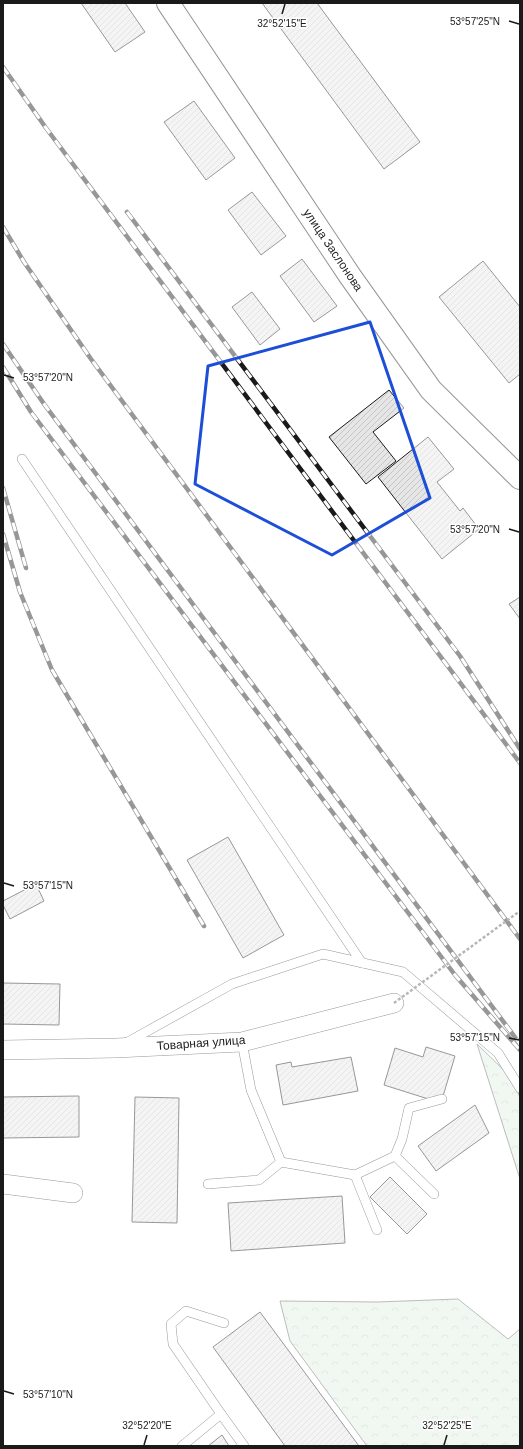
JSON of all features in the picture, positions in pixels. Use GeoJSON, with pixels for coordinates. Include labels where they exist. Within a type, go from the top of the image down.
{"type":"FeatureCollection","features":[{"type":"Feature","properties":{"kind":"street","name":"улица Заслонова"},"geometry":{"type":"LineString","coordinates":[[168,3],[350,276],[431,390],[520,478]]}},
{"type":"Feature","properties":{"kind":"street","name":"Товарная улица"},"geometry":{"type":"LineString","coordinates":[[3,1050],[116,1048],[242,1042],[394,1003]]}},
{"type":"Feature","properties":{"kind":"street"},"geometry":{"type":"LineString","coordinates":[[3,1184],[73,1193]]}},
{"type":"Feature","properties":{"kind":"lane"},"geometry":{"type":"LineString","coordinates":[[22,459],[362,963]]}},
{"type":"Feature","properties":{"kind":"lane"},"geometry":{"type":"LineString","coordinates":[[116,1048],[232,984],[323,954],[403,972],[498,1053],[520,1088]]}},
{"type":"Feature","properties":{"kind":"lane"},"geometry":{"type":"LineString","coordinates":[[242,1042],[251,1090],[282,1162]]}},
{"type":"Feature","properties":{"kind":"lane"},"geometry":{"type":"LineString","coordinates":[[208,1184],[259,1180],[282,1162],[355,1175],[395,1156],[402,1139],[409,1108],[442,1099]]}},
{"type":"Feature","properties":{"kind":"lane"},"geometry":{"type":"LineString","coordinates":[[395,1156],[434,1194]]}},
{"type":"Feature","properties":{"kind":"lane"},"geometry":{"type":"LineString","coordinates":[[355,1175],[377,1230]]}},
{"type":"Feature","properties":{"kind":"lane"},"geometry":{"type":"LineString","coordinates":[[224,1323],[186,1311],[171,1324],[173,1344],[244,1446]]}},
{"type":"Feature","properties":{"kind":"lane"},"geometry":{"type":"LineString","coordinates":[[182,1446],[221,1414]]}},
{"type":"Feature","properties":{"kind":"path"},"geometry":{"type":"LineString","coordinates":[[394,1003],[520,911]]}},
{"type":"Feature","properties":{"kind":"highlighted area"},"geometry":{"type":"Polygon","coordinates":[[[370,322],[430,498],[332,555],[195,484],[208,366],[370,322]]]}},
{"type":"Feature","properties":{"kind":"green space"},"geometry":{"type":"Polygon","coordinates":[[[477,1044],[514,1080],[520,1098],[520,1179],[477,1044]]]}},
{"type":"Feature","properties":{"kind":"green space"},"geometry":{"type":"Polygon","coordinates":[[[458,1299],[508,1339],[520,1329],[520,1446],[367,1446],[290,1341],[280,1301],[377,1302],[458,1299]]]}},
{"type":"Feature","properties":{"kind":"building"},"geometry":{"type":"Polygon","coordinates":[[[81,3],[125,3],[145,32],[115,52],[81,3]]]}},
{"type":"Feature","properties":{"kind":"building"},"geometry":{"type":"Polygon","coordinates":[[[262,3],[317,3],[420,142],[384,169],[262,3]]]}},
{"type":"Feature","properties":{"kind":"building"},"geometry":{"type":"Polygon","coordinates":[[[194,101],[235,158],[206,180],[164,122],[194,101]]]}},
{"type":"Feature","properties":{"kind":"building"},"geometry":{"type":"Polygon","coordinates":[[[252,192],[286,236],[261,255],[228,210],[252,192]]]}},
{"type":"Feature","properties":{"kind":"building"},"geometry":{"type":"Polygon","coordinates":[[[302,259],[337,306],[314,322],[280,276],[302,259]]]}},
{"type":"Feature","properties":{"kind":"building"},"geometry":{"type":"Polygon","coordinates":[[[483,261],[520,307],[520,374],[509,383],[439,297],[483,261]]]}},
{"type":"Feature","properties":{"kind":"building"},"geometry":{"type":"Polygon","coordinates":[[[252,292],[280,329],[260,345],[232,307],[252,292]]]}},
{"type":"Feature","properties":{"kind":"building"},"geometry":{"type":"Polygon","coordinates":[[[389,390],[404,408],[373,432],[396,461],[366,484],[329,437],[389,390]]]}},
{"type":"Feature","properties":{"kind":"building"},"geometry":{"type":"Polygon","coordinates":[[[428,437],[454,469],[437,482],[460,511],[463,508],[479,529],[442,559],[378,477],[428,437]]]}},
{"type":"Feature","properties":{"kind":"building"},"geometry":{"type":"Polygon","coordinates":[[[520,597],[520,619],[509,604],[520,597]]]}},
{"type":"Feature","properties":{"kind":"building"},"geometry":{"type":"Polygon","coordinates":[[[228,837],[284,935],[243,958],[187,860],[228,837]]]}},
{"type":"Feature","properties":{"kind":"building"},"geometry":{"type":"Polygon","coordinates":[[[36,884],[44,901],[10,919],[3,905],[3,901],[36,884]]]}},
{"type":"Feature","properties":{"kind":"building"},"geometry":{"type":"Polygon","coordinates":[[[3,983],[60,984],[59,1025],[3,1024],[3,983]]]}},
{"type":"Feature","properties":{"kind":"building"},"geometry":{"type":"Polygon","coordinates":[[[426,1047],[455,1056],[441,1103],[384,1085],[395,1048],[423,1057],[426,1047]]]}},
{"type":"Feature","properties":{"kind":"building"},"geometry":{"type":"Polygon","coordinates":[[[351,1057],[358,1091],[283,1105],[276,1065],[291,1062],[292,1067],[351,1057]]]}},
{"type":"Feature","properties":{"kind":"building"},"geometry":{"type":"Polygon","coordinates":[[[79,1096],[79,1137],[3,1138],[3,1097],[79,1096]]]}},
{"type":"Feature","properties":{"kind":"building"},"geometry":{"type":"Polygon","coordinates":[[[135,1097],[179,1098],[177,1223],[132,1222],[135,1097]]]}},
{"type":"Feature","properties":{"kind":"building"},"geometry":{"type":"Polygon","coordinates":[[[475,1105],[489,1133],[436,1171],[418,1146],[475,1105]]]}},
{"type":"Feature","properties":{"kind":"building"},"geometry":{"type":"Polygon","coordinates":[[[390,1177],[427,1214],[407,1234],[370,1197],[390,1177]]]}},
{"type":"Feature","properties":{"kind":"building"},"geometry":{"type":"Polygon","coordinates":[[[342,1196],[345,1243],[231,1251],[228,1203],[342,1196]]]}},
{"type":"Feature","properties":{"kind":"building"},"geometry":{"type":"Polygon","coordinates":[[[260,1312],[359,1446],[285,1446],[213,1347],[260,1312]]]}},
{"type":"Feature","properties":{"kind":"building"},"geometry":{"type":"Polygon","coordinates":[[[222,1435],[229,1446],[208,1446],[222,1435]]]}},
{"type":"Feature","properties":{"kind":"railway"},"geometry":{"type":"LineString","coordinates":[[3,67],[46,128],[520,763]]}},
{"type":"Feature","properties":{"kind":"railway"},"geometry":{"type":"LineString","coordinates":[[127,212],[460,656],[520,749]]}},
{"type":"Feature","properties":{"kind":"railway"},"geometry":{"type":"LineString","coordinates":[[3,227],[24,262],[91,359],[520,939]]}},
{"type":"Feature","properties":{"kind":"railway"},"geometry":{"type":"LineString","coordinates":[[3,344],[44,404],[520,1044]]}},
{"type":"Feature","properties":{"kind":"railway"},"geometry":{"type":"LineString","coordinates":[[3,367],[31,412],[455,975],[520,1050]]}},
{"type":"Feature","properties":{"kind":"railway"},"geometry":{"type":"LineString","coordinates":[[3,488],[26,568]]}},
{"type":"Feature","properties":{"kind":"railway"},"geometry":{"type":"LineString","coordinates":[[3,534],[20,592],[52,670],[204,926]]}}]}
